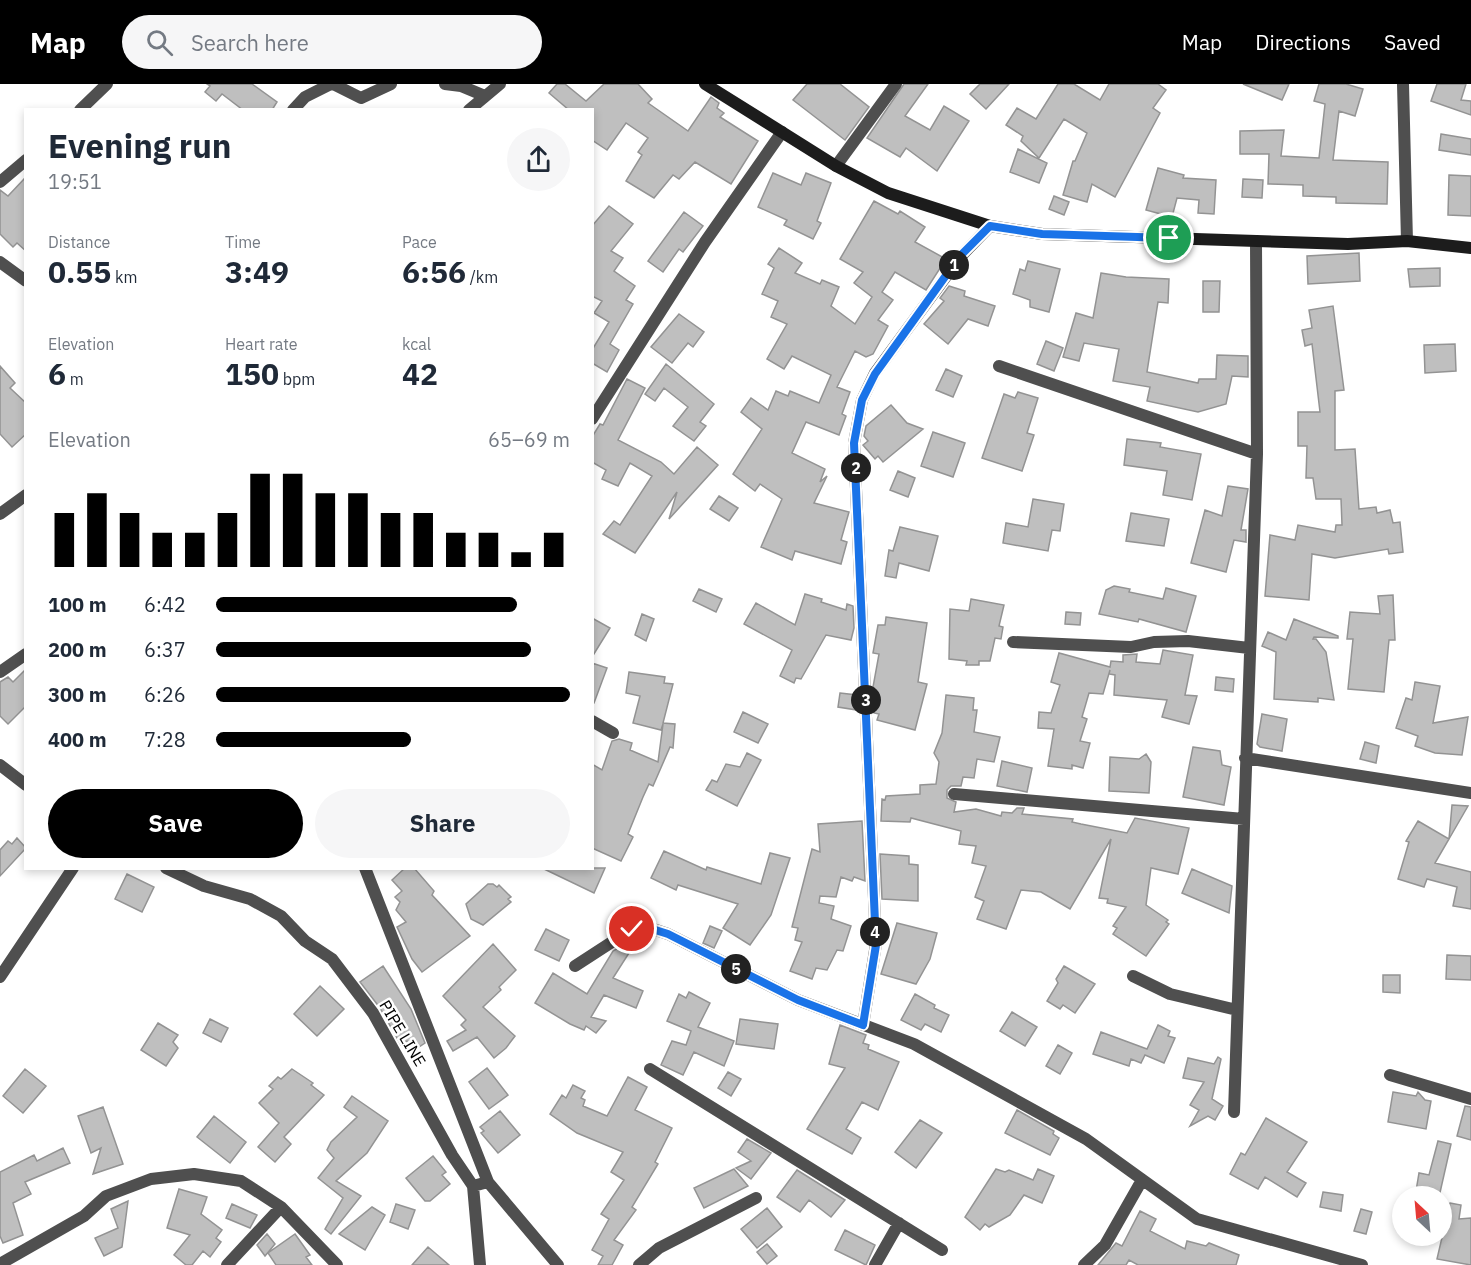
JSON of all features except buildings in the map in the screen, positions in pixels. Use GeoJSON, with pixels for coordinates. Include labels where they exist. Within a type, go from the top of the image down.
{"type":"FeatureCollection","features":[{"type":"Feature","properties":{"kind":"street"},"geometry":{"type":"LineString","coordinates":[[82,108],[107,84]]}},
{"type":"Feature","properties":{"kind":"street"},"geometry":{"type":"LineString","coordinates":[[295,108],[305,97],[332,84],[361,98],[391,84]]}},
{"type":"Feature","properties":{"kind":"street"},"geometry":{"type":"LineString","coordinates":[[445,84],[461,86],[485,96]]}},
{"type":"Feature","properties":{"kind":"street"},"geometry":{"type":"LineString","coordinates":[[471,108],[500,84]]}},
{"type":"Feature","properties":{"kind":"street"},"geometry":{"type":"LineString","coordinates":[[705,84],[836,166],[888,194],[990,226],[1042,234],[1348,244],[1407,241],[1471,248]]}},
{"type":"Feature","properties":{"kind":"street"},"geometry":{"type":"LineString","coordinates":[[836,166],[896,84]]}},
{"type":"Feature","properties":{"kind":"street"},"geometry":{"type":"LineString","coordinates":[[1403,84],[1407,241]]}},
{"type":"Feature","properties":{"kind":"street"},"geometry":{"type":"LineString","coordinates":[[594,416],[705,242],[782,132]]}},
{"type":"Feature","properties":{"kind":"street"},"geometry":{"type":"LineString","coordinates":[[0,182],[24,162]]}},
{"type":"Feature","properties":{"kind":"street"},"geometry":{"type":"LineString","coordinates":[[863,1025],[876,945],[854,443],[862,400],[875,374],[960,256],[990,226]]}},
{"type":"Feature","properties":{"kind":"street"},"geometry":{"type":"LineString","coordinates":[[1233,1112],[1257,454],[1256,241]]}},
{"type":"Feature","properties":{"kind":"street"},"geometry":{"type":"LineString","coordinates":[[0,262],[24,280]]}},
{"type":"Feature","properties":{"kind":"street"},"geometry":{"type":"LineString","coordinates":[[999,366],[1257,454]]}},
{"type":"Feature","properties":{"kind":"street"},"geometry":{"type":"LineString","coordinates":[[0,514],[24,496]]}},
{"type":"Feature","properties":{"kind":"street"},"geometry":{"type":"LineString","coordinates":[[1013,642],[1131,647],[1154,642],[1188,641],[1249,648]]}},
{"type":"Feature","properties":{"kind":"street"},"geometry":{"type":"LineString","coordinates":[[0,672],[24,655]]}},
{"type":"Feature","properties":{"kind":"street"},"geometry":{"type":"LineString","coordinates":[[594,722],[613,733]]}},
{"type":"Feature","properties":{"kind":"street"},"geometry":{"type":"LineString","coordinates":[[1245,758],[1471,793]]}},
{"type":"Feature","properties":{"kind":"street"},"geometry":{"type":"LineString","coordinates":[[0,765],[24,783]]}},
{"type":"Feature","properties":{"kind":"street"},"geometry":{"type":"LineString","coordinates":[[954,794],[1244,819]]}},
{"type":"Feature","properties":{"kind":"street"},"geometry":{"type":"LineString","coordinates":[[0,977],[73,870]]}},
{"type":"Feature","properties":{"kind":"street","name":"PIPE LINE"},"geometry":{"type":"LineString","coordinates":[[170,870],[204,886],[250,899],[281,916],[305,941],[332,959],[373,1013],[452,1155],[473,1186]]}},
{"type":"Feature","properties":{"kind":"street"},"geometry":{"type":"LineString","coordinates":[[368,871],[488,1182],[558,1265]]}},
{"type":"Feature","properties":{"kind":"street"},"geometry":{"type":"LineString","coordinates":[[575,966],[632,929],[646,927],[668,934],[798,1000],[914,1044],[1086,1139],[1197,1219],[1362,1265]]}},
{"type":"Feature","properties":{"kind":"street"},"geometry":{"type":"LineString","coordinates":[[1133,976],[1170,994],[1237,1010]]}},
{"type":"Feature","properties":{"kind":"street"},"geometry":{"type":"LineString","coordinates":[[650,1069],[942,1250]]}},
{"type":"Feature","properties":{"kind":"street"},"geometry":{"type":"LineString","coordinates":[[1390,1075],[1471,1099]]}},
{"type":"Feature","properties":{"kind":"street"},"geometry":{"type":"LineString","coordinates":[[0,1264],[24,1253],[84,1216],[106,1196],[151,1179],[194,1174],[242,1181],[281,1207],[337,1265]]}},
{"type":"Feature","properties":{"kind":"street"},"geometry":{"type":"LineString","coordinates":[[1084,1265],[1105,1245],[1142,1180]]}},
{"type":"Feature","properties":{"kind":"street"},"geometry":{"type":"LineString","coordinates":[[480,1265],[473,1186],[488,1182]]}},
{"type":"Feature","properties":{"kind":"street"},"geometry":{"type":"LineString","coordinates":[[639,1265],[659,1248],[756,1198]]}},
{"type":"Feature","properties":{"kind":"street"},"geometry":{"type":"LineString","coordinates":[[227,1265],[281,1207]]}},
{"type":"Feature","properties":{"kind":"street"},"geometry":{"type":"LineString","coordinates":[[875,1265],[899,1223]]}},
{"type":"Feature","properties":{"kind":"route"},"geometry":{"type":"LineString","coordinates":[[632,929],[646,927],[668,934],[798,1000],[863,1025],[876,945],[859,513],[854,443],[862,400],[875,374],[960,256],[990,226],[1042,234],[1169,238]]}}]}
